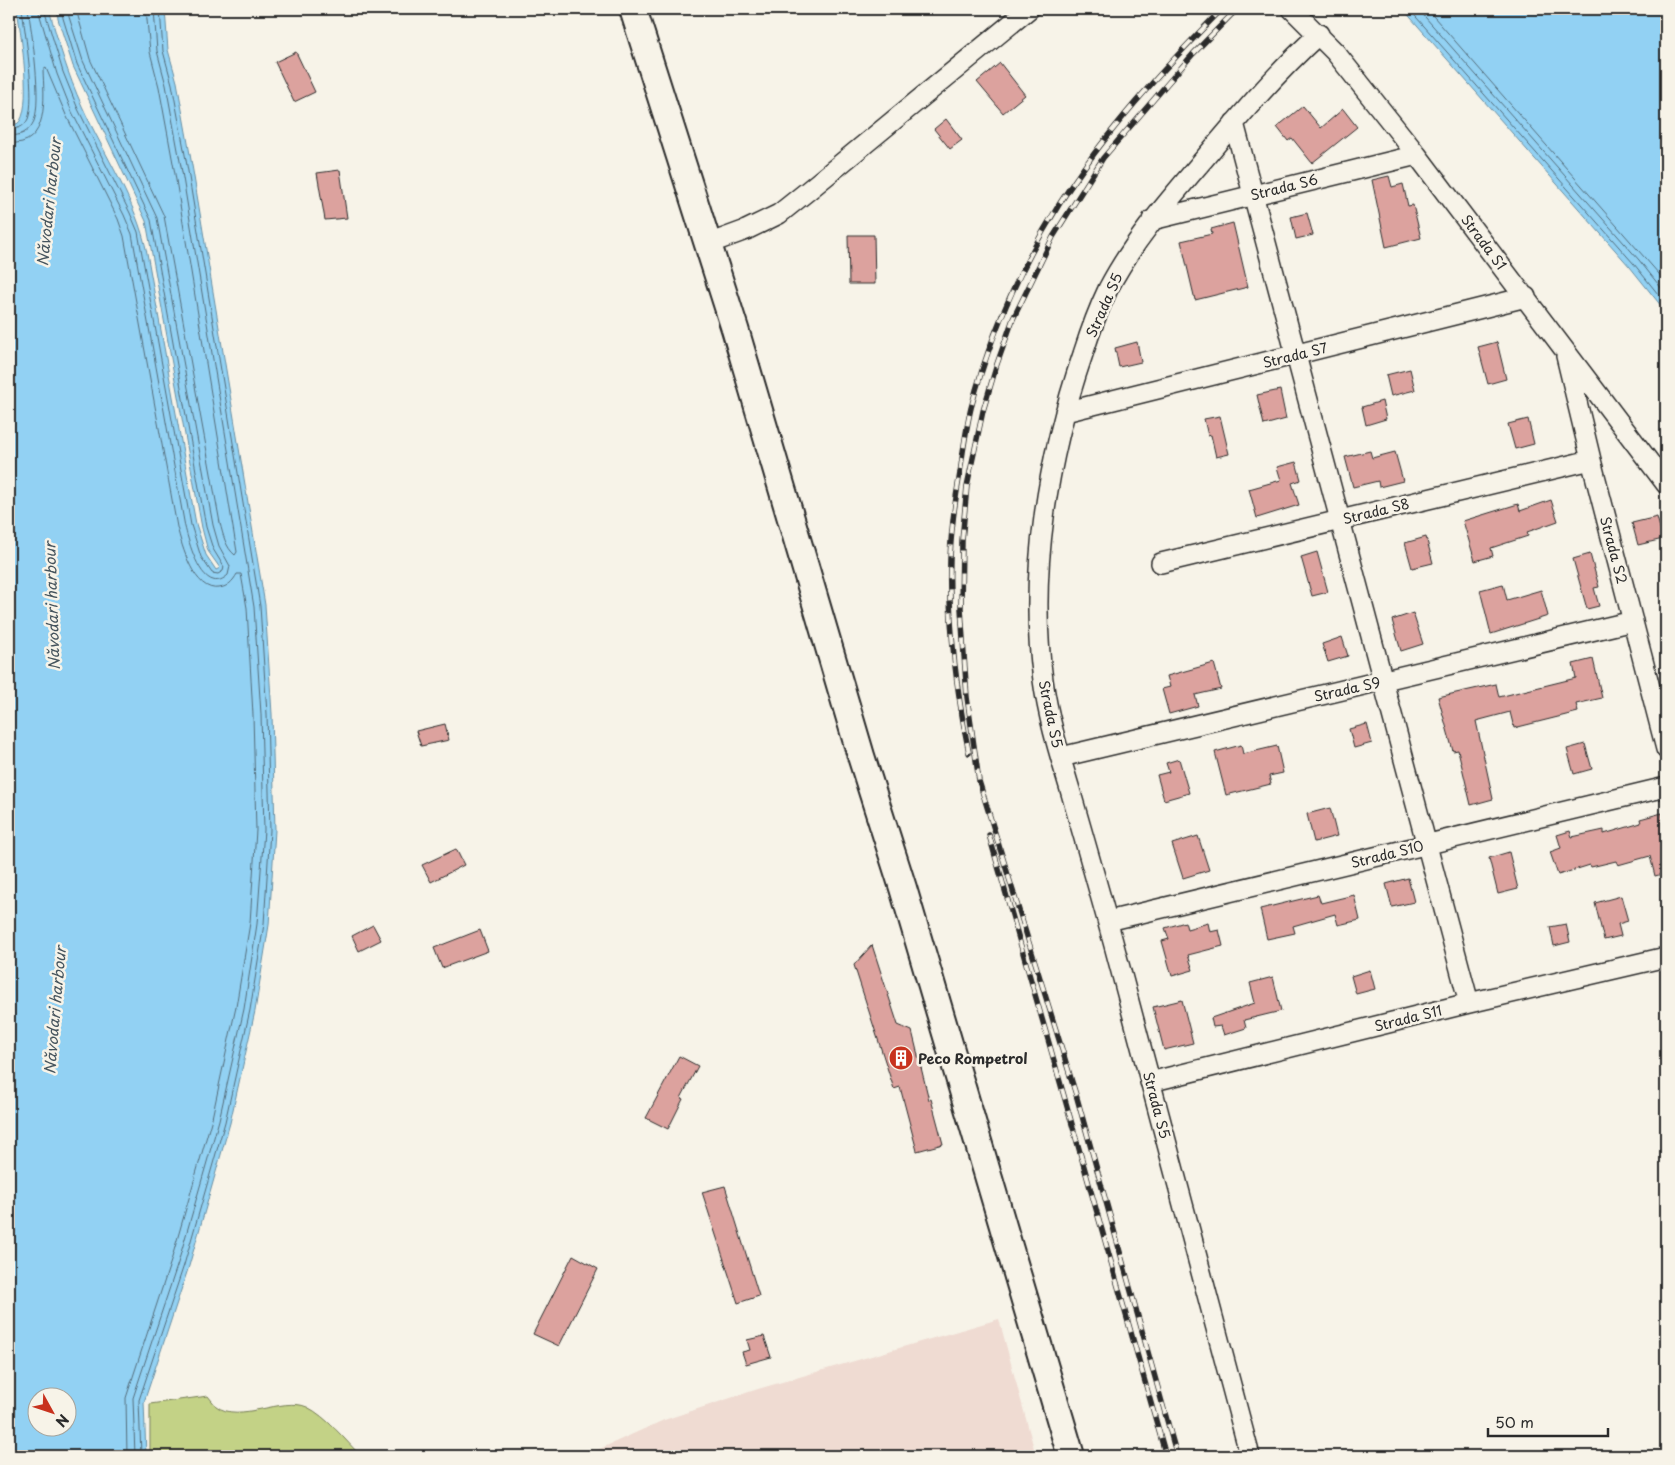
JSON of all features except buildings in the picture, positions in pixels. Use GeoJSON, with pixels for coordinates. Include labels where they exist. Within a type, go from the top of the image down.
{"type":"FeatureCollection","features":[{"type":"Feature","properties":{"kind":"main road"},"geometry":{"type":"LineString","coordinates":[[633,9],[735,329],[858,747],[903,888],[1071,1456]]}},
{"type":"Feature","properties":{"kind":"street"},"geometry":{"type":"LineString","coordinates":[[708,244],[746,230],[779,214],[1029,9]]}},
{"type":"Feature","properties":{"kind":"street","name":"Strada S1"},"geometry":{"type":"LineString","coordinates":[[1292,9],[1335,52],[1417,155],[1666,484]]}},
{"type":"Feature","properties":{"kind":"street","name":"Strada S5"},"geometry":{"type":"LineString","coordinates":[[1250,1456],[1108,921],[1061,758],[1044,685],[1038,632],[1039,569],[1049,487],[1065,412],[1090,334],[1108,291],[1131,250],[1152,220],[1234,123],[1295,56],[1319,34]]}},
{"type":"Feature","properties":{"kind":"street"},"geometry":{"type":"LineString","coordinates":[[1234,123],[1469,1003]]}},
{"type":"Feature","properties":{"kind":"street","name":"Strada S6"},"geometry":{"type":"LineString","coordinates":[[1152,220],[1417,155]]}},
{"type":"Feature","properties":{"kind":"street","name":"Strada S7"},"geometry":{"type":"LineString","coordinates":[[1065,412],[1526,297]]}},
{"type":"Feature","properties":{"kind":"street","name":"Strada S2"},"geometry":{"type":"LineString","coordinates":[[1564,350],[1666,749]]}},
{"type":"Feature","properties":{"kind":"street","name":"Strada S8"},"geometry":{"type":"LineString","coordinates":[[1161,563],[1591,460]]}},
{"type":"Feature","properties":{"kind":"street","name":"Strada S9"},"geometry":{"type":"LineString","coordinates":[[1061,758],[1633,621]]}},
{"type":"Feature","properties":{"kind":"street","name":"Strada S10"},"geometry":{"type":"LineString","coordinates":[[1108,921],[1666,788]]}},
{"type":"Feature","properties":{"kind":"street","name":"Strada S11"},"geometry":{"type":"LineString","coordinates":[[1150,1082],[1469,1003],[1666,957]]}},
{"type":"Feature","properties":{"kind":"shaded area"},"geometry":{"type":"Polygon","coordinates":[[[999,1319],[1036,1456],[584,1456],[664,1420],[758,1389],[999,1319]]]}},
{"type":"Feature","properties":{"kind":"green space"},"geometry":{"type":"Polygon","coordinates":[[[208,1396],[216,1406],[225,1411],[248,1411],[285,1405],[307,1407],[328,1423],[361,1456],[150,1456],[150,1404],[208,1396]]]}},
{"type":"Feature","properties":{"kind":"water","name":"Năvodari harbour"},"geometry":{"type":"Polygon","coordinates":[[[17,9],[49,9],[77,94],[119,178],[142,233],[196,524],[206,555],[216,570],[220,568],[208,551],[202,528],[146,221],[73,66],[58,19],[57,9],[165,9],[168,50],[177,82],[193,171],[265,605],[272,714],[275,830],[269,925],[255,1011],[230,1123],[189,1266],[144,1402],[146,1456],[9,1456],[9,122],[17,124],[22,117],[25,104],[23,51],[17,9]]]}},
{"type":"Feature","properties":{"kind":"water"},"geometry":{"type":"Polygon","coordinates":[[[1403,9],[1666,9],[1666,312],[1630,267],[1403,9]]]}},
{"type":"Feature","properties":{"kind":"railway"},"geometry":{"type":"LineString","coordinates":[[969,753],[960,705],[954,656],[950,608],[950,559],[951,538],[966,432],[987,354],[1008,302],[1032,251],[1077,177],[1115,126],[1222,9]]}},
{"type":"Feature","properties":{"kind":"railway"},"geometry":{"type":"LineString","coordinates":[[1177,1456],[1077,1098],[979,781],[967,697],[964,655],[961,608],[962,541],[967,486],[983,411],[997,364],[1013,319],[1053,237],[1103,158],[1193,54],[1237,9]]}},
{"type":"Feature","properties":{"kind":"railway"},"geometry":{"type":"LineString","coordinates":[[989,835],[1166,1456]]}},
{"type":"Feature","properties":{"kind":"place","name":"Peco Rompetrol"},"geometry":{"type":"Point","coordinates":[901,1058]}}]}
